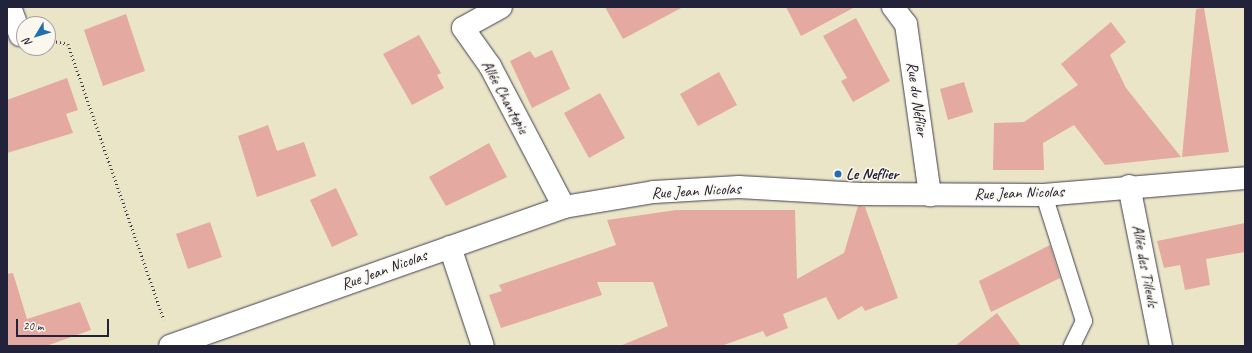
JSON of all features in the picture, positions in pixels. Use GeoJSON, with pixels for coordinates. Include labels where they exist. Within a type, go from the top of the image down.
{"type":"FeatureCollection","features":[{"type":"Feature","properties":{"kind":"street"},"geometry":{"type":"LineString","coordinates":[[10,7],[16,24]]}},
{"type":"Feature","properties":{"kind":"street","name":"Allée Chantepie"},"geometry":{"type":"LineString","coordinates":[[501,7],[463,28],[490,66],[564,207]]}},
{"type":"Feature","properties":{"kind":"street","name":"Rue du Néflier"},"geometry":{"type":"LineString","coordinates":[[893,7],[906,24],[930,195]]}},
{"type":"Feature","properties":{"kind":"street","name":"Rue Jean Nicolas"},"geometry":{"type":"LineString","coordinates":[[171,346],[564,207],[654,192],[739,187],[930,195],[1044,195],[1129,186],[1245,178]]}},
{"type":"Feature","properties":{"kind":"street","name":"Allée des Tilleuls"},"geometry":{"type":"LineString","coordinates":[[1129,186],[1161,346]]}},
{"type":"Feature","properties":{"kind":"street"},"geometry":{"type":"LineString","coordinates":[[450,247],[483,346]]}},
{"type":"Feature","properties":{"kind":"lane"},"geometry":{"type":"LineString","coordinates":[[1044,195],[1084,321],[1072,346]]}},
{"type":"Feature","properties":{"kind":"path"},"geometry":{"type":"LineString","coordinates":[[56,42],[68,44],[171,346]]}},
{"type":"Feature","properties":{"kind":"building"},"geometry":{"type":"Polygon","coordinates":[[[605,7],[683,7],[623,39],[605,7]]]}},
{"type":"Feature","properties":{"kind":"building"},"geometry":{"type":"Polygon","coordinates":[[[786,7],[855,7],[801,36],[786,7]]]}},
{"type":"Feature","properties":{"kind":"building"},"geometry":{"type":"Polygon","coordinates":[[[1204,8],[1229,152],[1182,157],[1196,9],[1204,8]]]}},
{"type":"Feature","properties":{"kind":"building"},"geometry":{"type":"Polygon","coordinates":[[[126,14],[145,71],[103,86],[84,30],[126,14]]]}},
{"type":"Feature","properties":{"kind":"building"},"geometry":{"type":"Polygon","coordinates":[[[856,18],[890,81],[853,102],[841,81],[847,78],[823,36],[856,18]]]}},
{"type":"Feature","properties":{"kind":"building"},"geometry":{"type":"Polygon","coordinates":[[[1111,22],[1126,42],[1110,55],[1126,88],[1181,157],[1105,165],[1074,125],[1043,143],[1044,170],[993,170],[994,123],[1024,122],[1078,85],[1061,64],[1111,22]]]}},
{"type":"Feature","properties":{"kind":"building"},"geometry":{"type":"Polygon","coordinates":[[[419,35],[441,73],[437,75],[444,88],[412,105],[383,54],[419,35]]]}},
{"type":"Feature","properties":{"kind":"building"},"geometry":{"type":"Polygon","coordinates":[[[552,50],[570,89],[532,108],[510,61],[530,51],[535,58],[552,50]]]}},
{"type":"Feature","properties":{"kind":"building"},"geometry":{"type":"Polygon","coordinates":[[[719,72],[737,105],[698,126],[680,94],[719,72]]]}},
{"type":"Feature","properties":{"kind":"building"},"geometry":{"type":"Polygon","coordinates":[[[67,78],[78,110],[66,114],[73,133],[7,153],[7,100],[67,78]]]}},
{"type":"Feature","properties":{"kind":"building"},"geometry":{"type":"Polygon","coordinates":[[[964,82],[973,112],[948,120],[940,89],[964,82]]]}},
{"type":"Feature","properties":{"kind":"building"},"geometry":{"type":"Polygon","coordinates":[[[600,93],[625,138],[589,158],[564,113],[600,93]]]}},
{"type":"Feature","properties":{"kind":"building"},"geometry":{"type":"Polygon","coordinates":[[[268,125],[277,151],[304,142],[316,176],[257,197],[238,136],[268,125]]]}},
{"type":"Feature","properties":{"kind":"building"},"geometry":{"type":"Polygon","coordinates":[[[489,143],[507,177],[446,206],[429,177],[489,143]]]}},
{"type":"Feature","properties":{"kind":"building"},"geometry":{"type":"Polygon","coordinates":[[[336,188],[358,235],[332,247],[310,200],[336,188]]]}},
{"type":"Feature","properties":{"kind":"building"},"geometry":{"type":"Polygon","coordinates":[[[858,206],[865,207],[898,298],[865,311],[862,306],[838,320],[826,297],[783,314],[788,328],[766,337],[763,331],[721,346],[620,346],[668,326],[653,282],[597,282],[602,295],[501,328],[489,295],[502,291],[499,285],[616,245],[607,220],[676,210],[795,210],[797,279],[844,253],[858,206]]]}},
{"type":"Feature","properties":{"kind":"building"},"geometry":{"type":"Polygon","coordinates":[[[210,222],[222,257],[188,269],[176,234],[210,222]]]}},
{"type":"Feature","properties":{"kind":"building"},"geometry":{"type":"Polygon","coordinates":[[[1245,223],[1245,252],[1206,259],[1210,285],[1185,290],[1180,265],[1164,268],[1157,241],[1245,223]]]}},
{"type":"Feature","properties":{"kind":"building"},"geometry":{"type":"Polygon","coordinates":[[[1050,245],[1060,278],[991,312],[979,281],[1050,245]]]}},
{"type":"Feature","properties":{"kind":"building"},"geometry":{"type":"Polygon","coordinates":[[[13,273],[27,319],[80,302],[91,330],[46,346],[7,346],[7,274],[13,273]]]}},
{"type":"Feature","properties":{"kind":"building"},"geometry":{"type":"Polygon","coordinates":[[[997,313],[1021,346],[955,346],[997,313]]]}},
{"type":"Feature","properties":{"kind":"place","name":"Le Neflier"},"geometry":{"type":"Point","coordinates":[838,174]}}]}
